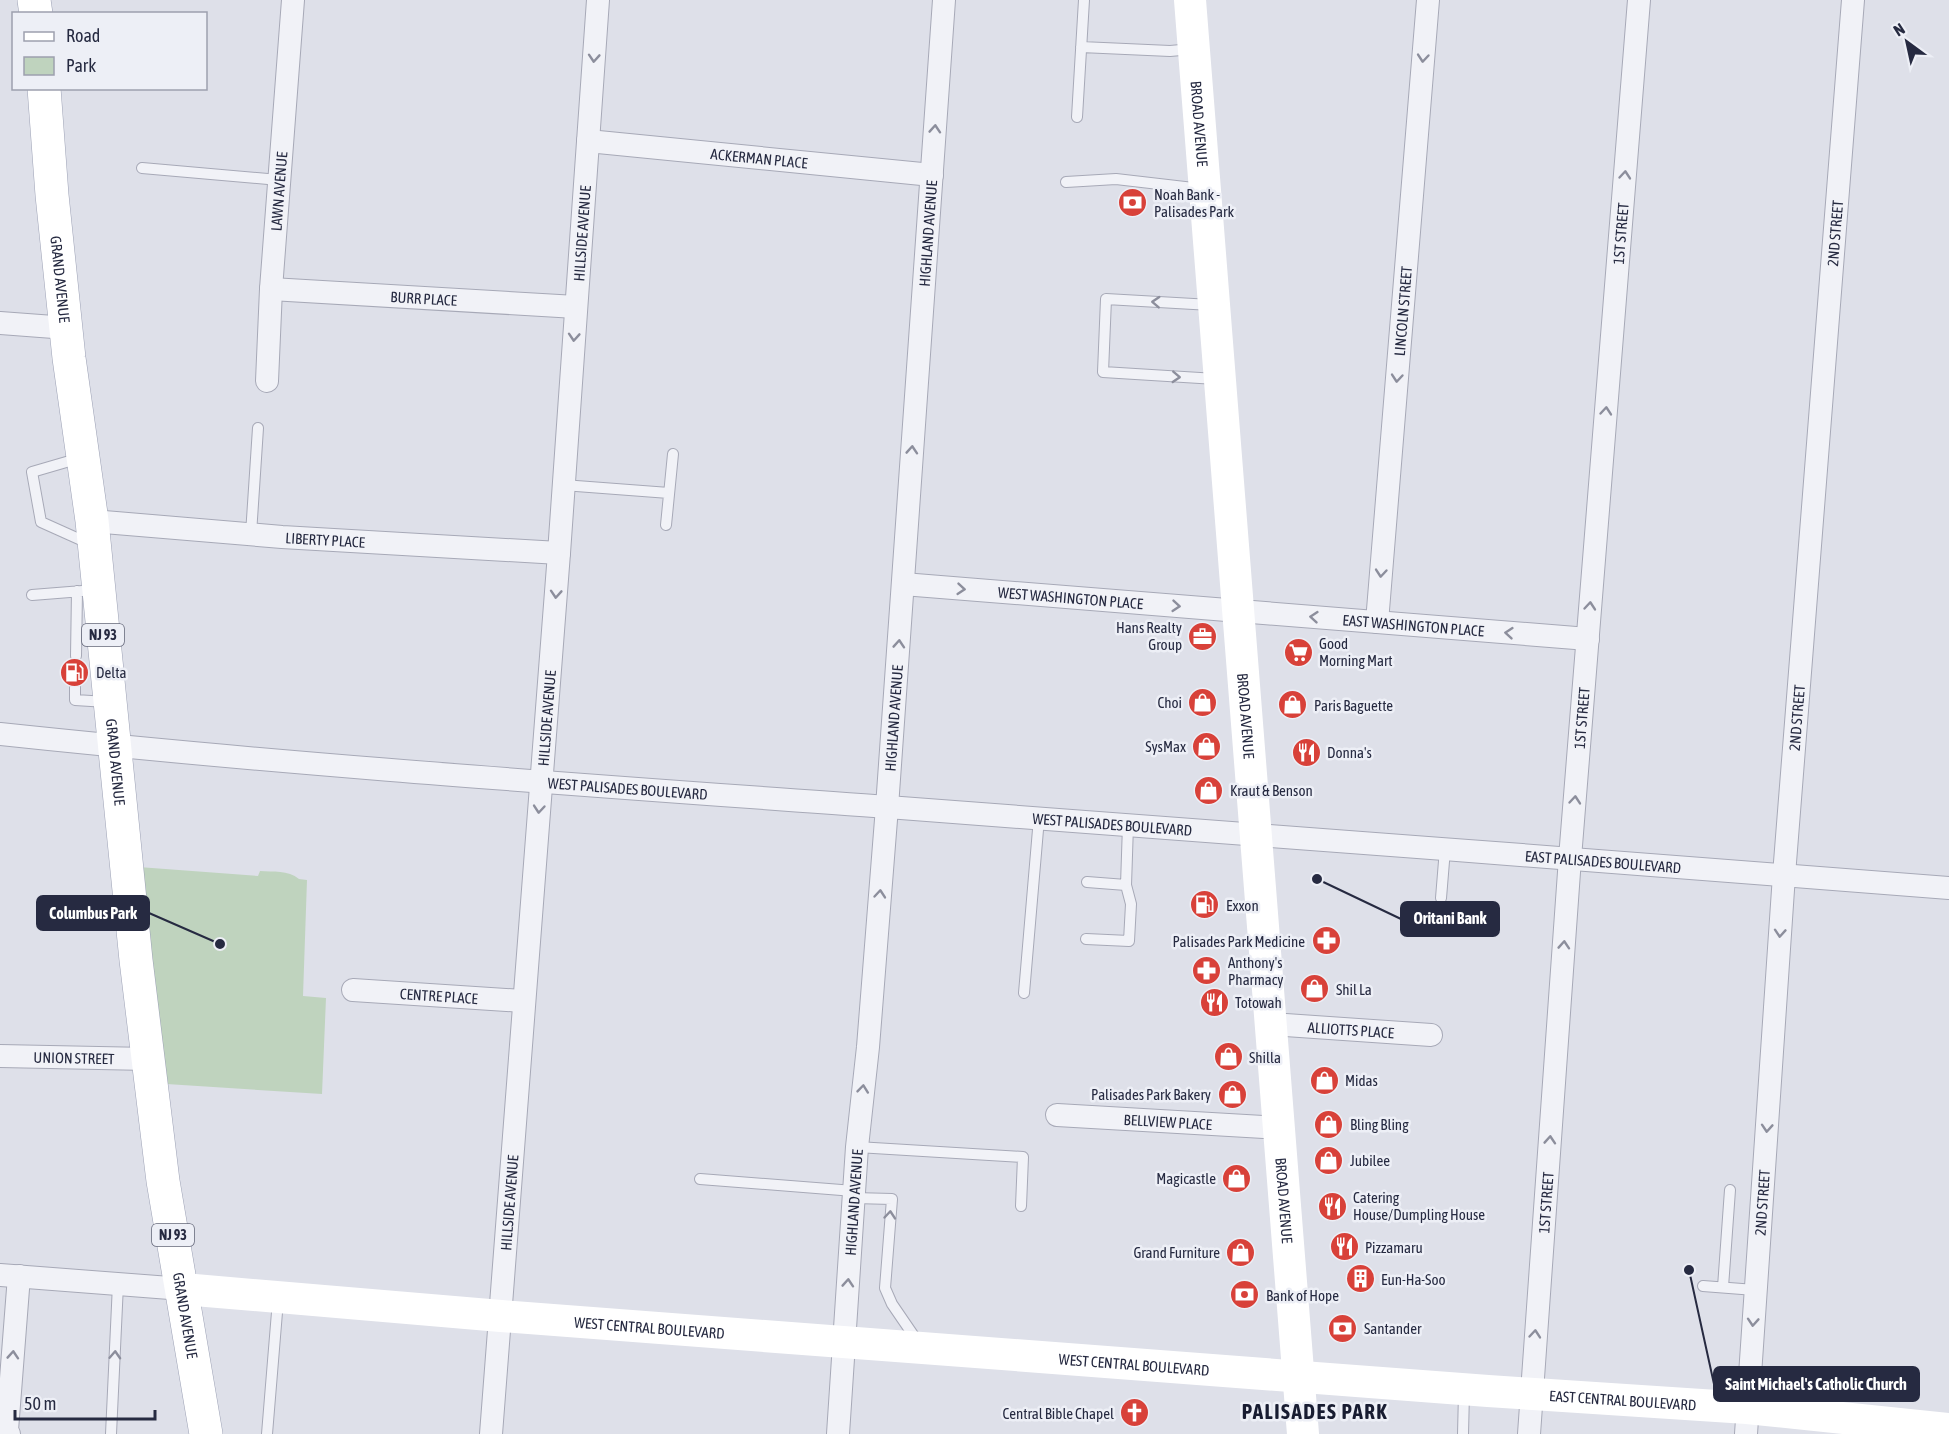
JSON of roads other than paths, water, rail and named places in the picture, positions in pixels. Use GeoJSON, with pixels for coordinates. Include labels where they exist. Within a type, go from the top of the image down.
{"type":"FeatureCollection","features":[{"type":"Feature","properties":{"kind":"main road","name":"BROAD AVENUE"},"geometry":{"type":"LineString","coordinates":[[1190,0],[1303,1434]]}},
{"type":"Feature","properties":{"kind":"main road","name":"GRAND AVENUE"},"geometry":{"type":"LineString","coordinates":[[44,90],[52,195],[93,534],[88,590],[110,702],[128,891],[163,1181],[206,1434]]}},
{"type":"Feature","properties":{"kind":"main road","name":"WEST CENTRAL BOULEVARD"},"geometry":{"type":"LineString","coordinates":[[183,1288],[501,1316],[1298,1376]]}},
{"type":"Feature","properties":{"kind":"main road","name":"EAST CENTRAL BOULEVARD"},"geometry":{"type":"LineString","coordinates":[[1298,1376],[1530,1392],[1747,1421],[1949,1429]]}},
{"type":"Feature","properties":{"kind":"street","name":"LAWN AVENUE"},"geometry":{"type":"LineString","coordinates":[[267,381],[271,289],[293,0]]}},
{"type":"Feature","properties":{"kind":"street","name":"HILLSIDE AVENUE"},"geometry":{"type":"LineString","coordinates":[[491,1434],[559,553],[598,0]]}},
{"type":"Feature","properties":{"kind":"street","name":"HIGHLAND AVENUE"},"geometry":{"type":"LineString","coordinates":[[838,1434],[857,1147],[869,1035],[887,807],[944,0]]}},
{"type":"Feature","properties":{"kind":"street","name":"LINCOLN STREET"},"geometry":{"type":"LineString","coordinates":[[1377,622],[1428,0]]}},
{"type":"Feature","properties":{"kind":"street","name":"1ST STREET"},"geometry":{"type":"LineString","coordinates":[[1528,1434],[1570,858],[1639,0]]}},
{"type":"Feature","properties":{"kind":"street","name":"2ND STREET"},"geometry":{"type":"LineString","coordinates":[[1747,1421],[1784,875],[1853,0]]}},
{"type":"Feature","properties":{"kind":"street","name":"ACKERMAN PLACE"},"geometry":{"type":"LineString","coordinates":[[588,141],[932,175]]}},
{"type":"Feature","properties":{"kind":"street","name":"BURR PLACE"},"geometry":{"type":"LineString","coordinates":[[271,289],[576,307]]}},
{"type":"Feature","properties":{"kind":"street"},"geometry":{"type":"LineString","coordinates":[[0,323],[67,328]]}},
{"type":"Feature","properties":{"kind":"street","name":"LIBERTY PLACE"},"geometry":{"type":"LineString","coordinates":[[93,534],[251,534],[559,553]]}},
{"type":"Feature","properties":{"kind":"street","name":"WEST WASHINGTON PLACE"},"geometry":{"type":"LineString","coordinates":[[903,584],[1239,611]]}},
{"type":"Feature","properties":{"kind":"street","name":"EAST WASHINGTON PLACE"},"geometry":{"type":"LineString","coordinates":[[1239,611],[1588,639]]}},
{"type":"Feature","properties":{"kind":"street","name":"WEST PALISADES BOULEVARD"},"geometry":{"type":"LineString","coordinates":[[0,734],[541,783],[1256,834]]}},
{"type":"Feature","properties":{"kind":"street","name":"EAST PALISADES BOULEVARD"},"geometry":{"type":"LineString","coordinates":[[1256,834],[1949,888]]}},
{"type":"Feature","properties":{"kind":"street","name":"CENTRE PLACE"},"geometry":{"type":"LineString","coordinates":[[353,990],[523,1001]]}},
{"type":"Feature","properties":{"kind":"street","name":"ALLIOTTS PLACE"},"geometry":{"type":"LineString","coordinates":[[1271,1024],[1431,1035]]}},
{"type":"Feature","properties":{"kind":"street","name":"UNION STREET"},"geometry":{"type":"LineString","coordinates":[[0,1056],[148,1059]]}},
{"type":"Feature","properties":{"kind":"street","name":"BELLVIEW PLACE"},"geometry":{"type":"LineString","coordinates":[[1057,1115],[1279,1128]]}},
{"type":"Feature","properties":{"kind":"street"},"geometry":{"type":"LineString","coordinates":[[9,1276],[7,1430],[9,1434]]}},
{"type":"Feature","properties":{"kind":"street","name":"WEST CENTRAL BOULEVARD"},"geometry":{"type":"LineString","coordinates":[[9,1276],[183,1288]]}},
{"type":"Feature","properties":{"kind":"lane"},"geometry":{"type":"LineString","coordinates":[[1077,117],[1084,0]]}},
{"type":"Feature","properties":{"kind":"lane"},"geometry":{"type":"LineString","coordinates":[[1081,46],[1170,51],[1194,49]]}},
{"type":"Feature","properties":{"kind":"lane"},"geometry":{"type":"LineString","coordinates":[[142,168],[279,180]]}},
{"type":"Feature","properties":{"kind":"lane"},"geometry":{"type":"LineString","coordinates":[[1066,182],[1116,179],[1205,189]]}},
{"type":"Feature","properties":{"kind":"lane"},"geometry":{"type":"LineString","coordinates":[[1214,305],[1106,299],[1104,372],[1220,380]]}},
{"type":"Feature","properties":{"kind":"lane"},"geometry":{"type":"LineString","coordinates":[[251,534],[258,428]]}},
{"type":"Feature","properties":{"kind":"lane"},"geometry":{"type":"LineString","coordinates":[[666,525],[673,454]]}},
{"type":"Feature","properties":{"kind":"lane"},"geometry":{"type":"LineString","coordinates":[[83,457],[32,472],[41,522],[93,534]]}},
{"type":"Feature","properties":{"kind":"lane"},"geometry":{"type":"LineString","coordinates":[[563,485],[669,493]]}},
{"type":"Feature","properties":{"kind":"lane"},"geometry":{"type":"LineString","coordinates":[[32,595],[88,590],[76,656]]}},
{"type":"Feature","properties":{"kind":"lane"},"geometry":{"type":"LineString","coordinates":[[75,687],[75,700],[110,702]]}},
{"type":"Feature","properties":{"kind":"lane"},"geometry":{"type":"LineString","coordinates":[[1024,993],[1039,818]]}},
{"type":"Feature","properties":{"kind":"lane"},"geometry":{"type":"LineString","coordinates":[[1086,939],[1129,941],[1131,904],[1126,885],[1128,825]]}},
{"type":"Feature","properties":{"kind":"lane"},"geometry":{"type":"LineString","coordinates":[[1441,898],[1445,849]]}},
{"type":"Feature","properties":{"kind":"lane"},"geometry":{"type":"LineString","coordinates":[[1087,882],[1126,885]]}},
{"type":"Feature","properties":{"kind":"lane"},"geometry":{"type":"LineString","coordinates":[[857,1147],[1023,1158],[1021,1206]]}},
{"type":"Feature","properties":{"kind":"lane"},"geometry":{"type":"LineString","coordinates":[[699,1179],[892,1199],[885,1288],[892,1304],[921,1347]]}},
{"type":"Feature","properties":{"kind":"lane"},"geometry":{"type":"LineString","coordinates":[[1723,1287],[1730,1190]]}},
{"type":"Feature","properties":{"kind":"lane"},"geometry":{"type":"LineString","coordinates":[[111,1434],[118,1284]]}},
{"type":"Feature","properties":{"kind":"lane"},"geometry":{"type":"LineString","coordinates":[[1703,1286],[1755,1290]]}},
{"type":"Feature","properties":{"kind":"lane"},"geometry":{"type":"LineString","coordinates":[[267,1434],[278,1296]]}},
{"type":"Feature","properties":{"kind":"lane"},"geometry":{"type":"LineString","coordinates":[[1463,1434],[1464,1389]]}},
{"type":"Feature","properties":{"kind":"place","name":"Noah Bank - Palisades Park"},"geometry":{"type":"Point","coordinates":[1133,203]}},
{"type":"Feature","properties":{"kind":"place","name":"Hans Realty Group"},"geometry":{"type":"Point","coordinates":[1203,636]}},
{"type":"Feature","properties":{"kind":"place","name":"Good Morning Mart"},"geometry":{"type":"Point","coordinates":[1298,652]}},
{"type":"Feature","properties":{"kind":"place","name":"Delta"},"geometry":{"type":"Point","coordinates":[75,672]}},
{"type":"Feature","properties":{"kind":"place","name":"Choi"},"geometry":{"type":"Point","coordinates":[1203,702]}},
{"type":"Feature","properties":{"kind":"place","name":"Paris Baguette"},"geometry":{"type":"Point","coordinates":[1293,705]}},
{"type":"Feature","properties":{"kind":"place","name":"SysMax"},"geometry":{"type":"Point","coordinates":[1207,746]}},
{"type":"Feature","properties":{"kind":"place","name":"Donna's"},"geometry":{"type":"Point","coordinates":[1306,752]}},
{"type":"Feature","properties":{"kind":"place","name":"Kraut & Benson"},"geometry":{"type":"Point","coordinates":[1209,790]}},
{"type":"Feature","properties":{"kind":"place","name":"Oritani Bank"},"geometry":{"type":"Point","coordinates":[1317,879]}},
{"type":"Feature","properties":{"kind":"place","name":"Exxon"},"geometry":{"type":"Point","coordinates":[1205,905]}},
{"type":"Feature","properties":{"kind":"place","name":"Palisades Park Medicine"},"geometry":{"type":"Point","coordinates":[1326,941]}},
{"type":"Feature","properties":{"kind":"place","name":"Columbus Park"},"geometry":{"type":"Point","coordinates":[220,944]}},
{"type":"Feature","properties":{"kind":"place","name":"Anthony's Pharmacy"},"geometry":{"type":"Point","coordinates":[1207,971]}},
{"type":"Feature","properties":{"kind":"place","name":"Shil La"},"geometry":{"type":"Point","coordinates":[1315,989]}},
{"type":"Feature","properties":{"kind":"place","name":"Totowah"},"geometry":{"type":"Point","coordinates":[1214,1002]}},
{"type":"Feature","properties":{"kind":"place","name":"Shilla"},"geometry":{"type":"Point","coordinates":[1228,1057]}},
{"type":"Feature","properties":{"kind":"place","name":"Midas"},"geometry":{"type":"Point","coordinates":[1324,1080]}},
{"type":"Feature","properties":{"kind":"place","name":"Palisades Park Bakery"},"geometry":{"type":"Point","coordinates":[1232,1094]}},
{"type":"Feature","properties":{"kind":"place","name":"Bling Bling"},"geometry":{"type":"Point","coordinates":[1329,1124]}},
{"type":"Feature","properties":{"kind":"place","name":"Jubilee"},"geometry":{"type":"Point","coordinates":[1329,1160]}},
{"type":"Feature","properties":{"kind":"place","name":"Magicastle"},"geometry":{"type":"Point","coordinates":[1237,1178]}},
{"type":"Feature","properties":{"kind":"place","name":"Catering House/Dumpling House"},"geometry":{"type":"Point","coordinates":[1332,1206]}},
{"type":"Feature","properties":{"kind":"place","name":"Pizzamaru"},"geometry":{"type":"Point","coordinates":[1344,1247]}},
{"type":"Feature","properties":{"kind":"place","name":"Grand Furniture"},"geometry":{"type":"Point","coordinates":[1241,1252]}},
{"type":"Feature","properties":{"kind":"place","name":"Saint Michael's Catholic Church"},"geometry":{"type":"Point","coordinates":[1689,1270]}},
{"type":"Feature","properties":{"kind":"place","name":"Eun-Ha-Soo"},"geometry":{"type":"Point","coordinates":[1360,1279]}},
{"type":"Feature","properties":{"kind":"place","name":"Bank of Hope"},"geometry":{"type":"Point","coordinates":[1245,1295]}},
{"type":"Feature","properties":{"kind":"place","name":"Santander"},"geometry":{"type":"Point","coordinates":[1343,1328]}},
{"type":"Feature","properties":{"kind":"place","name":"Central Bible Chapel"},"geometry":{"type":"Point","coordinates":[1135,1413]}},
{"type":"Feature","properties":{"kind":"district","name":"PALISADES PARK"},"geometry":{"type":"Point","coordinates":[1315,1411]}}]}
